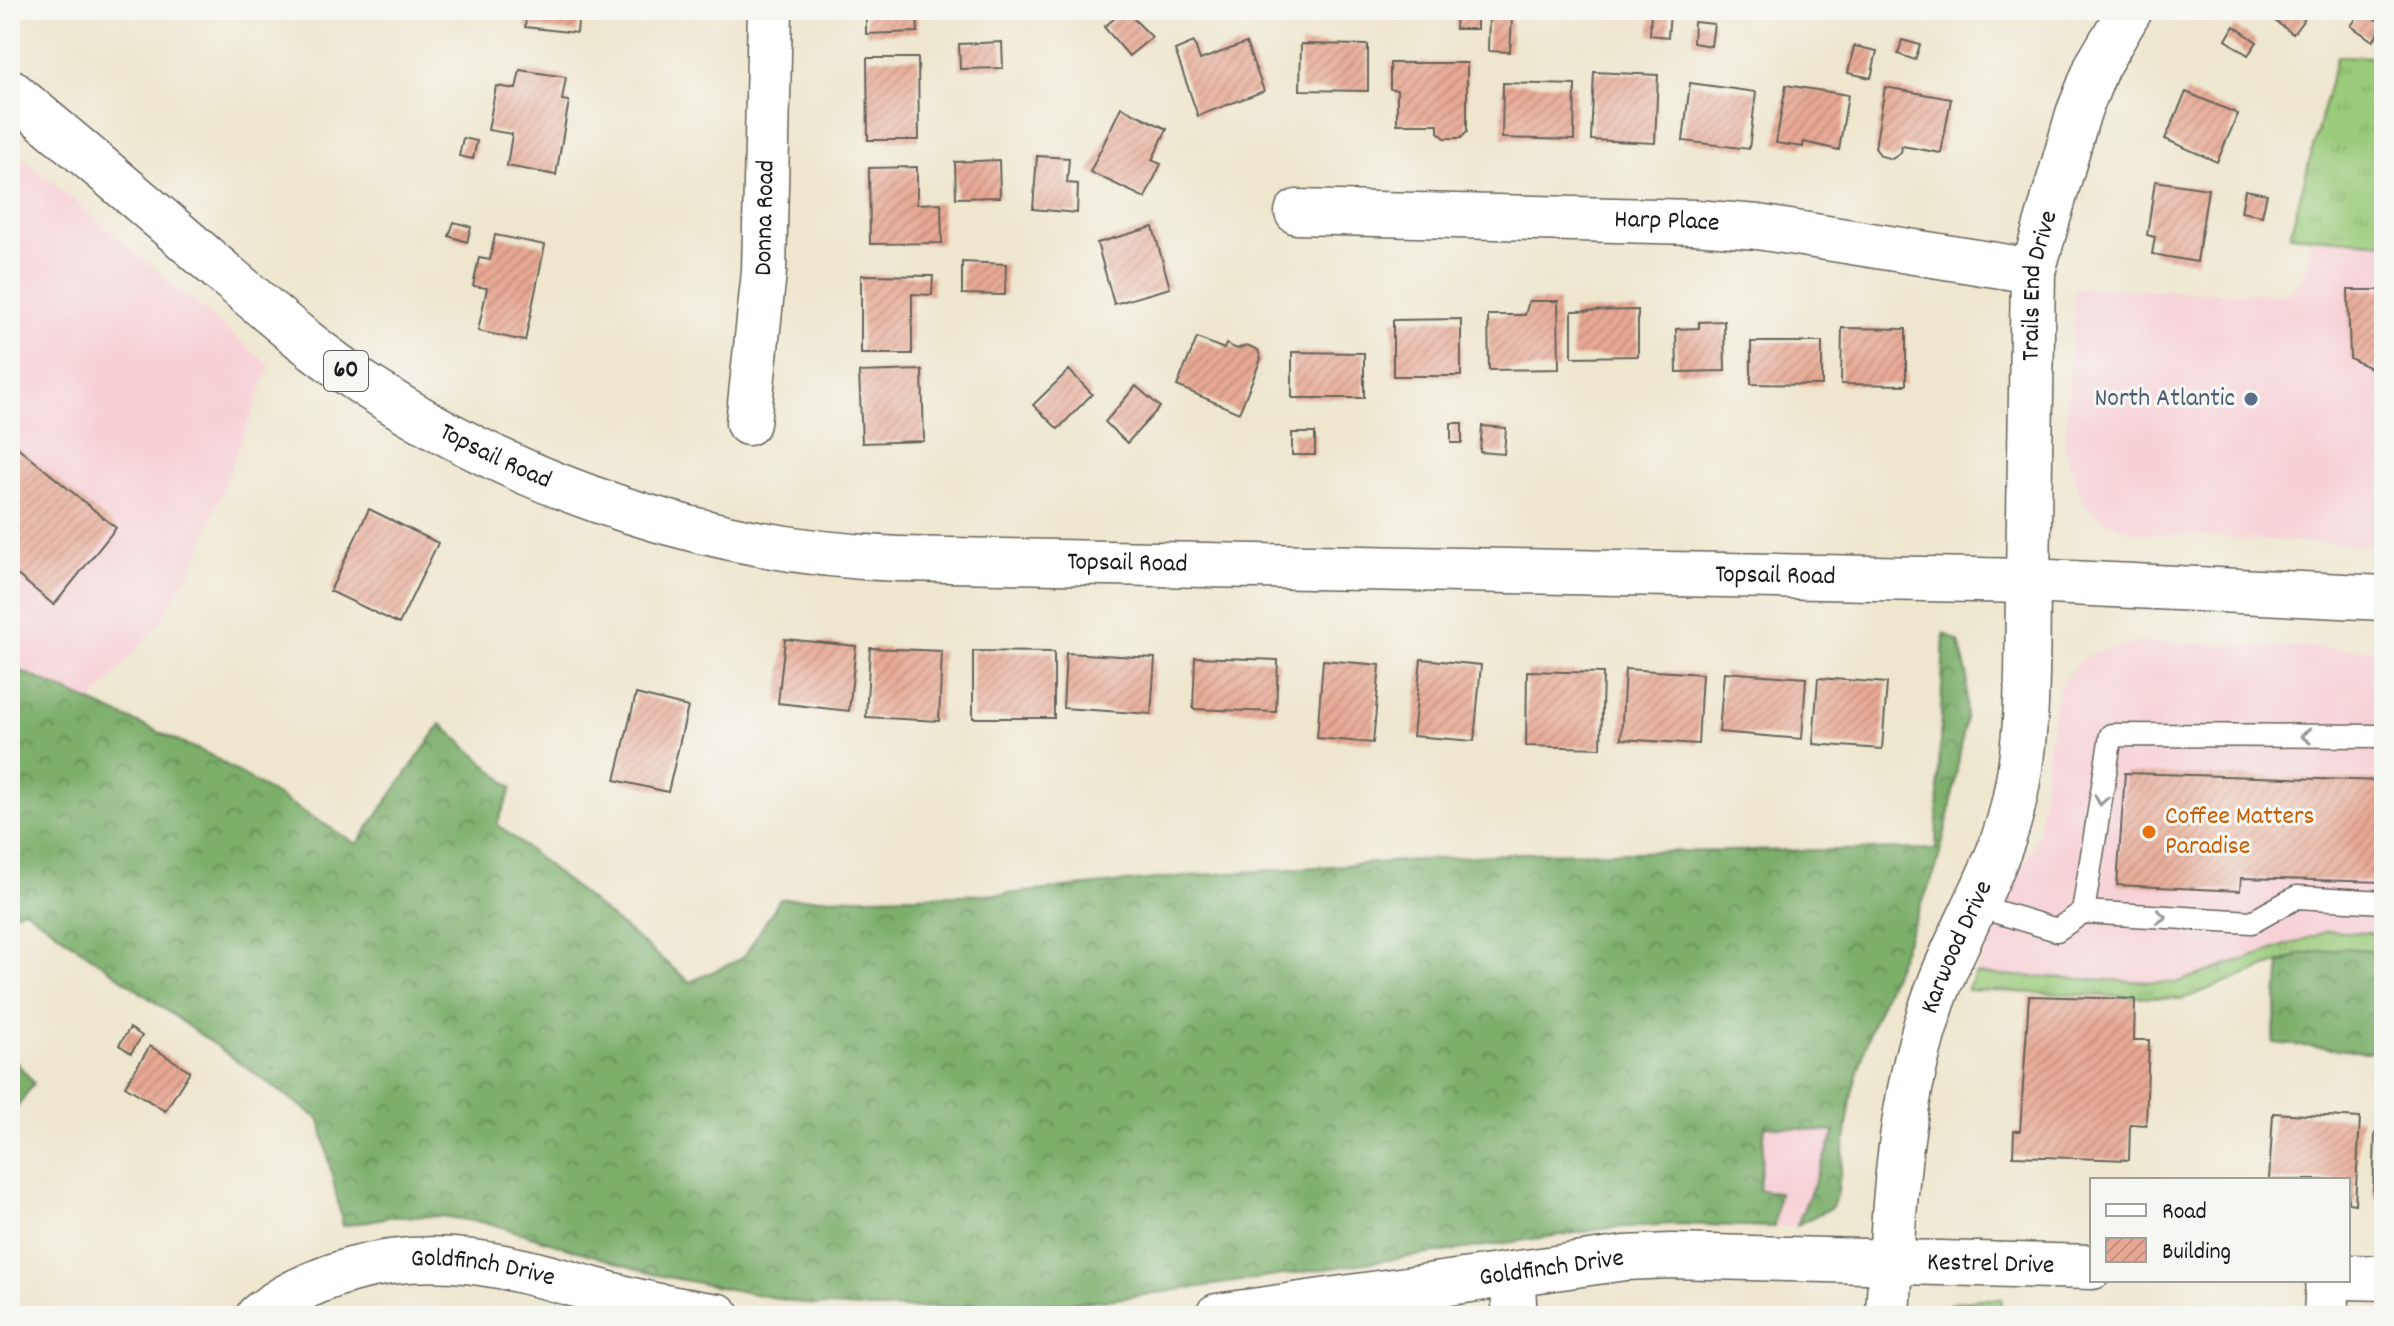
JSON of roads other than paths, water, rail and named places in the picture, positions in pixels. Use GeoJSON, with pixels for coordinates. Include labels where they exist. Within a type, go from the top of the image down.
{"type":"FeatureCollection","features":[{"type":"Feature","properties":{"kind":"main road","name":"Donna Road"},"geometry":{"type":"LineString","coordinates":[[748,423],[764,272],[770,10]]}},
{"type":"Feature","properties":{"kind":"main road","name":"Trails End Drive"},"geometry":{"type":"LineString","coordinates":[[2028,581],[2033,271],[2078,114],[2097,66],[2130,10]]}},
{"type":"Feature","properties":{"kind":"main road","name":"Topsail Road"},"geometry":{"type":"LineString","coordinates":[[10,91],[306,342],[368,387],[426,422],[547,481],[627,510],[745,541],[860,558],[914,560],[2028,581],[2384,598]]}},
{"type":"Feature","properties":{"kind":"main road","name":"Harp Place"},"geometry":{"type":"LineString","coordinates":[[1297,212],[1695,222],[1758,227],[2033,271]]}},
{"type":"Feature","properties":{"kind":"main road","name":"Karwood Drive"},"geometry":{"type":"LineString","coordinates":[[1888,1316],[1906,1109],[1920,1048],[1940,982],[1977,906],[2000,849],[2019,776],[2028,581]]}},
{"type":"Feature","properties":{"kind":"main road","name":"Goldfinch Drive"},"geometry":{"type":"LineString","coordinates":[[258,1316],[299,1288],[321,1280],[374,1264],[423,1257],[468,1259],[518,1267],[648,1310],[718,1316]]}},
{"type":"Feature","properties":{"kind":"main road","name":"Goldfinch Drive"},"geometry":{"type":"LineString","coordinates":[[1217,1316],[1514,1295],[1625,1258],[1891,1260]]}},
{"type":"Feature","properties":{"kind":"main road","name":"Kestrel Drive"},"geometry":{"type":"LineString","coordinates":[[1891,1260],[2090,1267]]}},
{"type":"Feature","properties":{"kind":"main road"},"geometry":{"type":"LineString","coordinates":[[2350,1277],[2384,1278]]}},
{"type":"Feature","properties":{"kind":"main road"},"geometry":{"type":"LineString","coordinates":[[2326,1316],[2328,1282]]}},
{"type":"Feature","properties":{"kind":"lane"},"geometry":{"type":"LineString","coordinates":[[2083,912],[2111,735],[2384,736]]}},
{"type":"Feature","properties":{"kind":"lane"},"geometry":{"type":"LineString","coordinates":[[1977,906],[2057,930],[2083,912],[2252,922],[2297,897],[2384,902]]}},
{"type":"Feature","properties":{"kind":"place","name":"North Atlantic"},"geometry":{"type":"Point","coordinates":[2251,399]}},
{"type":"Feature","properties":{"kind":"place","name":"Coffee Matters Paradise"},"geometry":{"type":"Point","coordinates":[2149,832]}}]}
